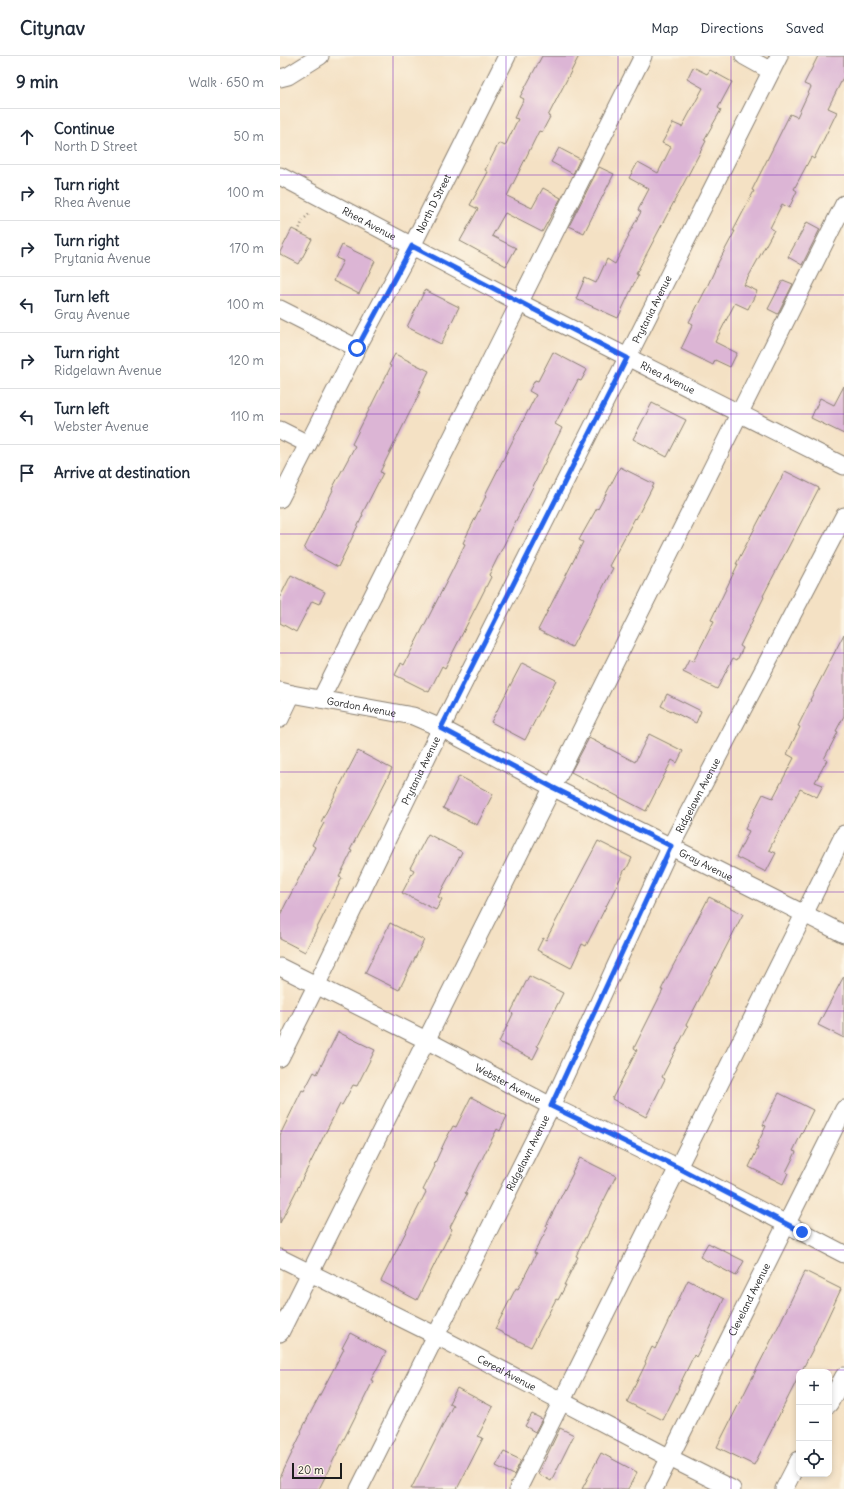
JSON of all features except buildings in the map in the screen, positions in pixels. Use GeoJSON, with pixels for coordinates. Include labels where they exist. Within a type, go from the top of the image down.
{"type":"FeatureCollection","features":[{"type":"Feature","properties":{"kind":"street"},"geometry":{"type":"LineString","coordinates":[[280,78],[288,76],[320,56]]}},
{"type":"Feature","properties":{"kind":"street","name":"North D Street"},"geometry":{"type":"LineString","coordinates":[[280,499],[357,348],[412,246],[507,56]]}},
{"type":"Feature","properties":{"kind":"street"},"geometry":{"type":"LineString","coordinates":[[320,699],[643,56]]}},
{"type":"Feature","properties":{"kind":"street"},"geometry":{"type":"LineString","coordinates":[[744,56],[775,63]]}},
{"type":"Feature","properties":{"kind":"street","name":"Prytania Avenue"},"geometry":{"type":"LineString","coordinates":[[280,1058],[441,728],[775,63]]}},
{"type":"Feature","properties":{"kind":"street","name":"Rhea Avenue"},"geometry":{"type":"LineString","coordinates":[[280,176],[627,358],[844,466]]}},
{"type":"Feature","properties":{"kind":"street"},"geometry":{"type":"LineString","coordinates":[[280,1333],[844,204]]}},
{"type":"Feature","properties":{"kind":"street"},"geometry":{"type":"LineString","coordinates":[[280,309],[357,348]]}},
{"type":"Feature","properties":{"kind":"street"},"geometry":{"type":"LineString","coordinates":[[280,430],[308,444]]}},
{"type":"Feature","properties":{"kind":"street","name":"Ridgelawn Avenue"},"geometry":{"type":"LineString","coordinates":[[359,1489],[551,1106],[671,846],[844,516]]}},
{"type":"Feature","properties":{"kind":"street"},"geometry":{"type":"LineString","coordinates":[[280,719],[286,693]]}},
{"type":"Feature","properties":{"kind":"street","name":"Gordon Avenue"},"geometry":{"type":"LineString","coordinates":[[286,693],[413,716],[441,728]]}},
{"type":"Feature","properties":{"kind":"street","name":"Gray Avenue"},"geometry":{"type":"LineString","coordinates":[[441,728],[552,787],[844,934]]}},
{"type":"Feature","properties":{"kind":"street"},"geometry":{"type":"LineString","coordinates":[[518,1489],[844,834]]}},
{"type":"Feature","properties":{"kind":"street","name":"Webster Avenue"},"geometry":{"type":"LineString","coordinates":[[280,967],[426,1040],[551,1106],[677,1167],[844,1254]]}},
{"type":"Feature","properties":{"kind":"street","name":"Cleveland Avenue"},"geometry":{"type":"LineString","coordinates":[[654,1489],[844,1109]]}},
{"type":"Feature","properties":{"kind":"street","name":"Cereal Avenue"},"geometry":{"type":"LineString","coordinates":[[280,1258],[437,1336],[732,1489]]}},
{"type":"Feature","properties":{"kind":"street"},"geometry":{"type":"LineString","coordinates":[[832,1398],[844,1376]]}},
{"type":"Feature","properties":{"kind":"street"},"geometry":{"type":"LineString","coordinates":[[784,1489],[796,1466]]}},
{"type":"Feature","properties":{"kind":"path"},"geometry":{"type":"LineString","coordinates":[[298,232],[303,220],[309,214]]}},
{"type":"Feature","properties":{"kind":"route"},"geometry":{"type":"LineString","coordinates":[[357,348],[412,246],[627,358],[441,728],[552,787],[671,846],[551,1106],[677,1167],[802,1232]]}}]}
